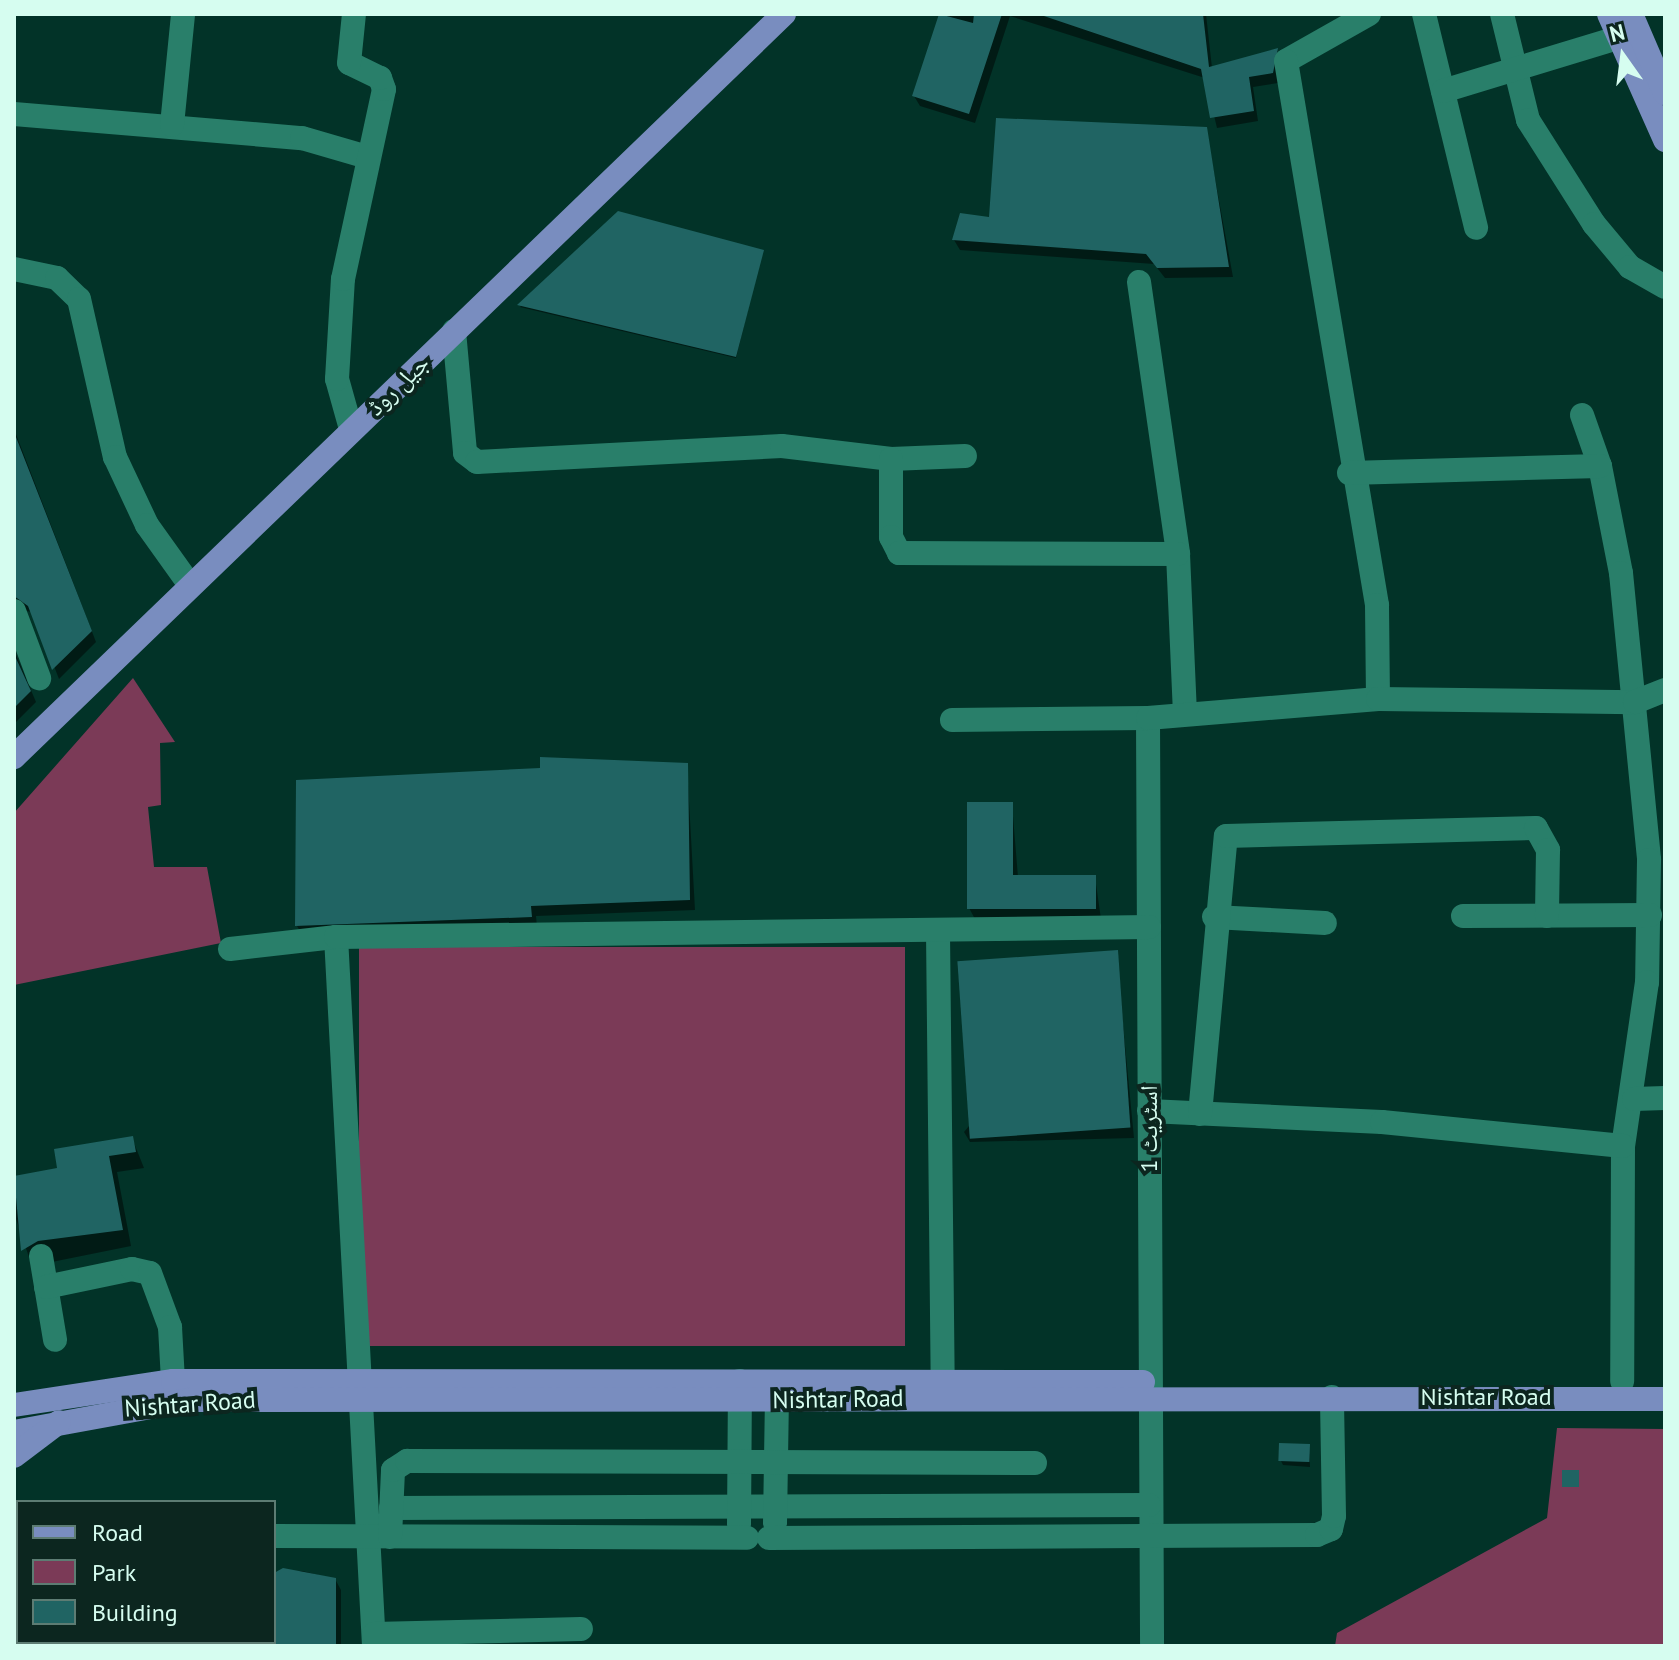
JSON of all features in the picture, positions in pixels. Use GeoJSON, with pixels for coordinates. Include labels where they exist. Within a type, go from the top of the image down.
{"type":"FeatureCollection","features":[{"type":"Feature","properties":{"kind":"main road","name":"جیل روڈ"},"geometry":{"type":"LineString","coordinates":[[14,757],[784,14]]}},
{"type":"Feature","properties":{"kind":"main road"},"geometry":{"type":"LineString","coordinates":[[1609,14],[1629,29],[1665,93]]}},
{"type":"Feature","properties":{"kind":"main road"},"geometry":{"type":"LineString","coordinates":[[1629,29],[1665,140]]}},
{"type":"Feature","properties":{"kind":"main road","name":"Nishtar Road"},"geometry":{"type":"LineString","coordinates":[[14,1432],[63,1408],[173,1381],[363,1389],[742,1391],[1150,1391],[1622,1381],[1665,1384]]}},
{"type":"Feature","properties":{"kind":"main road","name":"Nishtar Road"},"geometry":{"type":"LineString","coordinates":[[63,1408],[363,1389]]}},
{"type":"Feature","properties":{"kind":"main road","name":"Nishtar Road"},"geometry":{"type":"LineString","coordinates":[[742,1391],[777,1399],[943,1390]]}},
{"type":"Feature","properties":{"kind":"main road","name":"Nishtar Road"},"geometry":{"type":"LineString","coordinates":[[1150,1391],[1332,1397],[1665,1399]]}},
{"type":"Feature","properties":{"kind":"main road"},"geometry":{"type":"LineString","coordinates":[[14,1405],[63,1408]]}},
{"type":"Feature","properties":{"kind":"main road"},"geometry":{"type":"LineString","coordinates":[[14,1456],[63,1408]]}},
{"type":"Feature","properties":{"kind":"street"},"geometry":{"type":"LineString","coordinates":[[172,125],[183,14]]}},
{"type":"Feature","properties":{"kind":"street"},"geometry":{"type":"LineString","coordinates":[[351,429],[339,391],[338,338],[367,157],[384,89],[380,78],[349,63],[354,14]]}},
{"type":"Feature","properties":{"kind":"street"},"geometry":{"type":"LineString","coordinates":[[1369,14],[1286,61],[1349,473],[1377,605],[1378,699]]}},
{"type":"Feature","properties":{"kind":"street"},"geometry":{"type":"LineString","coordinates":[[1424,14],[1476,228]]}},
{"type":"Feature","properties":{"kind":"street"},"geometry":{"type":"LineString","coordinates":[[1502,14],[1514,73],[1528,120],[1594,224],[1630,267],[1665,287]]}},
{"type":"Feature","properties":{"kind":"street"},"geometry":{"type":"LineString","coordinates":[[1443,91],[1514,73],[1629,29]]}},
{"type":"Feature","properties":{"kind":"street"},"geometry":{"type":"LineString","coordinates":[[14,114],[302,138],[367,157]]}},
{"type":"Feature","properties":{"kind":"street"},"geometry":{"type":"LineString","coordinates":[[14,269],[57,278],[79,299],[115,457],[147,525],[190,585]]}},
{"type":"Feature","properties":{"kind":"street"},"geometry":{"type":"LineString","coordinates":[[1139,282],[1178,554],[1185,712]]}},
{"type":"Feature","properties":{"kind":"street"},"geometry":{"type":"LineString","coordinates":[[454,331],[465,453],[477,462],[782,446],[891,459],[965,456]]}},
{"type":"Feature","properties":{"kind":"street"},"geometry":{"type":"LineString","coordinates":[[1582,415],[1600,466],[1635,702],[1650,915],[1634,1099],[1623,1146],[1622,1381]]}},
{"type":"Feature","properties":{"kind":"street"},"geometry":{"type":"LineString","coordinates":[[891,459],[891,537],[899,553],[1178,554]]}},
{"type":"Feature","properties":{"kind":"street"},"geometry":{"type":"LineString","coordinates":[[1349,473],[1600,466]]}},
{"type":"Feature","properties":{"kind":"street"},"geometry":{"type":"LineString","coordinates":[[14,611],[39,678]]}},
{"type":"Feature","properties":{"kind":"street"},"geometry":{"type":"LineString","coordinates":[[952,720],[1148,718],[1185,712],[1378,699],[1635,702],[1665,690]]}},
{"type":"Feature","properties":{"kind":"street","name":"اسٹریٹ 1"},"geometry":{"type":"LineString","coordinates":[[1148,718],[1152,1646]]}},
{"type":"Feature","properties":{"kind":"street"},"geometry":{"type":"LineString","coordinates":[[1200,1114],[1214,917],[1226,836],[1528,827],[1541,833],[1548,850],[1547,916]]}},
{"type":"Feature","properties":{"kind":"street"},"geometry":{"type":"LineString","coordinates":[[1463,916],[1650,915]]}},
{"type":"Feature","properties":{"kind":"street"},"geometry":{"type":"LineString","coordinates":[[1214,917],[1325,923]]}},
{"type":"Feature","properties":{"kind":"street"},"geometry":{"type":"LineString","coordinates":[[230,949],[336,937],[938,932],[1149,927]]}},
{"type":"Feature","properties":{"kind":"street"},"geometry":{"type":"LineString","coordinates":[[938,932],[943,1390]]}},
{"type":"Feature","properties":{"kind":"street"},"geometry":{"type":"LineString","coordinates":[[336,937],[363,1389],[380,1536],[374,1640],[581,1629]]}},
{"type":"Feature","properties":{"kind":"street"},"geometry":{"type":"LineString","coordinates":[[1634,1099],[1665,1098]]}},
{"type":"Feature","properties":{"kind":"street"},"geometry":{"type":"LineString","coordinates":[[1149,1111],[1382,1122],[1623,1146]]}},
{"type":"Feature","properties":{"kind":"street"},"geometry":{"type":"LineString","coordinates":[[41,1256],[55,1340]]}},
{"type":"Feature","properties":{"kind":"street"},"geometry":{"type":"LineString","coordinates":[[46,1287],[132,1269],[150,1273],[170,1327],[173,1381]]}},
{"type":"Feature","properties":{"kind":"street"},"geometry":{"type":"LineString","coordinates":[[742,1391],[739,1507],[758,1538]]}},
{"type":"Feature","properties":{"kind":"street"},"geometry":{"type":"LineString","coordinates":[[276,1536],[1150,1539],[1331,1529],[1332,1397]]}},
{"type":"Feature","properties":{"kind":"street"},"geometry":{"type":"LineString","coordinates":[[758,1538],[774,1507],[777,1399]]}},
{"type":"Feature","properties":{"kind":"street"},"geometry":{"type":"LineString","coordinates":[[380,1536],[391,1508],[393,1470],[407,1461],[1035,1463]]}},
{"type":"Feature","properties":{"kind":"street"},"geometry":{"type":"LineString","coordinates":[[391,1508],[1149,1505]]}},
{"type":"Feature","properties":{"kind":"green space"},"geometry":{"type":"Polygon","coordinates":[[[133,678],[175,742],[160,743],[161,805],[148,807],[154,867],[207,867],[221,943],[14,985],[14,813],[133,678]]]}},
{"type":"Feature","properties":{"kind":"green space"},"geometry":{"type":"Polygon","coordinates":[[[359,947],[905,947],[905,1346],[359,1346],[359,947]]]}},
{"type":"Feature","properties":{"kind":"green space"},"geometry":{"type":"Polygon","coordinates":[[[1557,1428],[1665,1429],[1665,1646],[1335,1646],[1337,1633],[1547,1518],[1557,1428]]]}},
{"type":"Feature","properties":{"kind":"building"},"geometry":{"type":"Polygon","coordinates":[[[939,14],[973,23],[974,14],[1002,14],[969,114],[912,96],[939,14]]]}},
{"type":"Feature","properties":{"kind":"building"},"geometry":{"type":"Polygon","coordinates":[[[1038,14],[1203,14],[1209,67],[1278,48],[1273,73],[1249,77],[1254,111],[1210,118],[1201,69],[1038,14]]]}},
{"type":"Feature","properties":{"kind":"building"},"geometry":{"type":"Polygon","coordinates":[[[996,118],[1207,127],[1229,267],[1157,268],[1146,254],[952,240],[960,213],[989,217],[996,118]]]}},
{"type":"Feature","properties":{"kind":"building"},"geometry":{"type":"Polygon","coordinates":[[[618,211],[764,250],[736,357],[517,305],[618,211]]]}},
{"type":"Feature","properties":{"kind":"building"},"geometry":{"type":"Polygon","coordinates":[[[14,432],[92,631],[52,670],[28,606],[14,596],[14,432]]]}},
{"type":"Feature","properties":{"kind":"building"},"geometry":{"type":"Polygon","coordinates":[[[14,654],[31,691],[14,708],[14,654]]]}},
{"type":"Feature","properties":{"kind":"building"},"geometry":{"type":"Polygon","coordinates":[[[540,757],[688,763],[690,900],[531,906],[532,917],[295,926],[296,780],[540,768],[540,757]]]}},
{"type":"Feature","properties":{"kind":"building"},"geometry":{"type":"Polygon","coordinates":[[[967,802],[1013,802],[1013,875],[1096,875],[1096,909],[967,909],[967,802]]]}},
{"type":"Feature","properties":{"kind":"building"},"geometry":{"type":"Polygon","coordinates":[[[1118,950],[1130,1128],[970,1139],[957,961],[1118,950]]]}},
{"type":"Feature","properties":{"kind":"building"},"geometry":{"type":"Polygon","coordinates":[[[133,1136],[136,1152],[109,1156],[123,1230],[38,1241],[21,1251],[14,1176],[57,1168],[54,1149],[133,1136]]]}},
{"type":"Feature","properties":{"kind":"building"},"geometry":{"type":"Polygon","coordinates":[[[1279,1443],[1310,1444],[1309,1462],[1278,1461],[1279,1443]]]}},
{"type":"Feature","properties":{"kind":"building"},"geometry":{"type":"Polygon","coordinates":[[[1562,1470],[1579,1470],[1579,1487],[1562,1487],[1562,1470]]]}},
{"type":"Feature","properties":{"kind":"building"},"geometry":{"type":"Polygon","coordinates":[[[283,1568],[336,1578],[336,1646],[274,1646],[276,1572],[283,1568]]]}}]}
